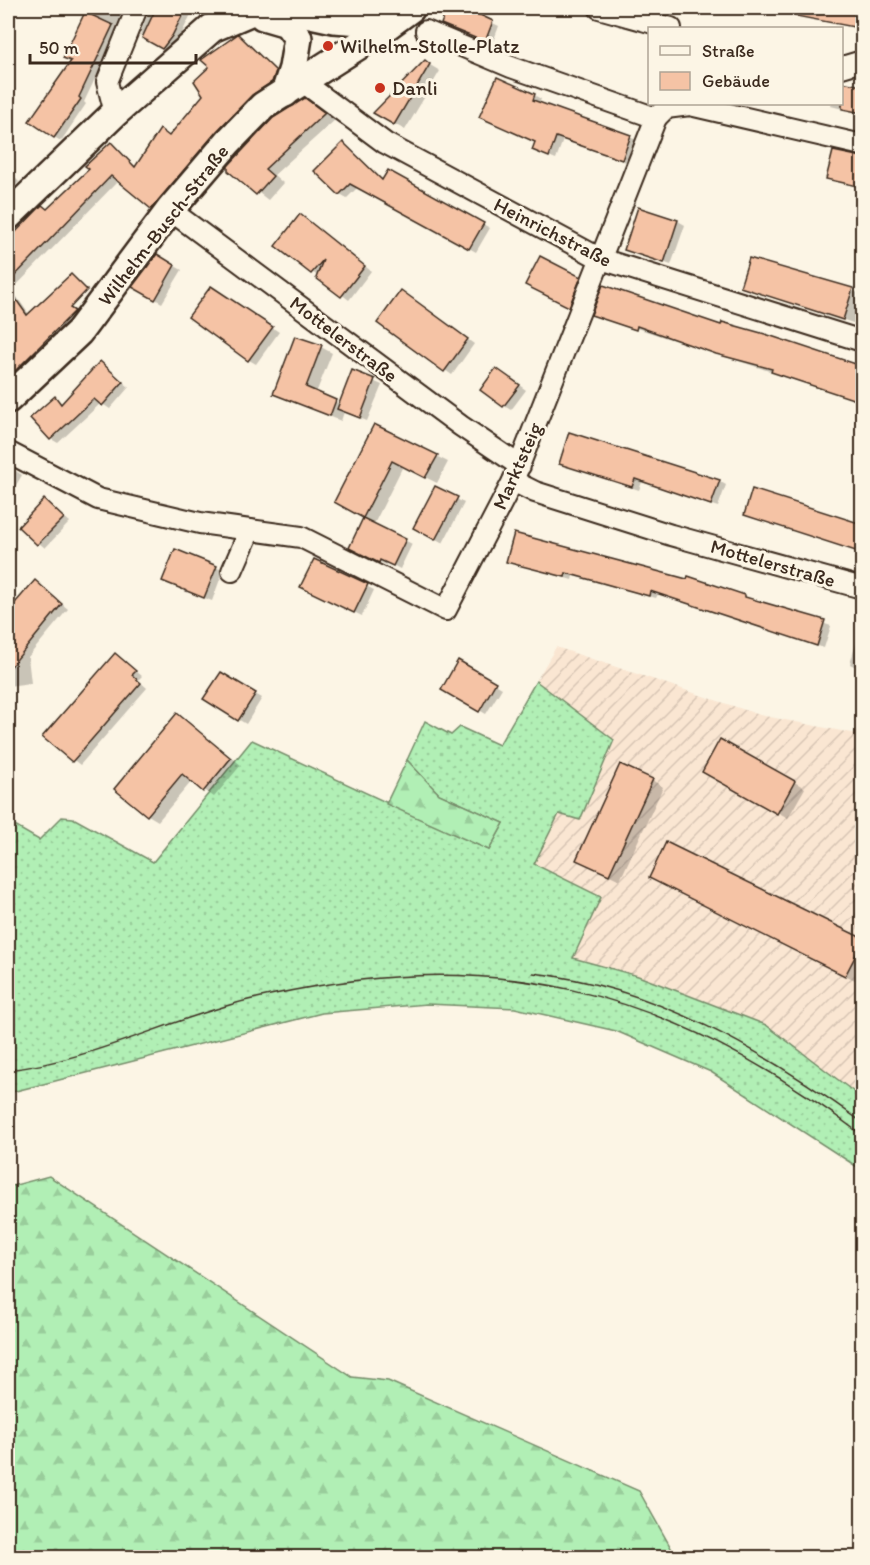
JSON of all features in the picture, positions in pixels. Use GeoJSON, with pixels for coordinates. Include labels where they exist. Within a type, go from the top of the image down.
{"type":"FeatureCollection","features":[{"type":"Feature","properties":{"kind":"main road"},"geometry":{"type":"LineString","coordinates":[[8,216],[115,113],[212,28],[259,8],[283,8],[334,19],[389,23]]}},
{"type":"Feature","properties":{"kind":"main road","name":"Wilhelm-Busch-Straße"},"geometry":{"type":"LineString","coordinates":[[8,399],[79,332],[170,210],[264,106],[411,8]]}},
{"type":"Feature","properties":{"kind":"main road"},"geometry":{"type":"LineString","coordinates":[[243,14],[270,16],[287,23],[294,30],[298,38],[294,87]]}},
{"type":"Feature","properties":{"kind":"street"},"geometry":{"type":"LineString","coordinates":[[115,113],[107,82],[137,8]]}},
{"type":"Feature","properties":{"kind":"street"},"geometry":{"type":"LineString","coordinates":[[599,8],[667,27]]}},
{"type":"Feature","properties":{"kind":"street"},"geometry":{"type":"LineString","coordinates":[[426,31],[511,67],[656,118],[666,108],[690,105],[862,145]]}},
{"type":"Feature","properties":{"kind":"street"},"geometry":{"type":"LineString","coordinates":[[843,67],[862,61]]}},
{"type":"Feature","properties":{"kind":"street","name":"Heinrichstraße"},"geometry":{"type":"LineString","coordinates":[[294,87],[385,143],[601,260],[862,341]]}},
{"type":"Feature","properties":{"kind":"street","name":"Marktsteig"},"geometry":{"type":"LineString","coordinates":[[8,452],[98,499],[200,523],[302,537],[446,610],[517,473],[656,118]]}},
{"type":"Feature","properties":{"kind":"street","name":"Mottelerstraße"},"geometry":{"type":"LineString","coordinates":[[170,210],[461,426],[517,473],[535,492],[671,535],[862,588]]}},
{"type":"Feature","properties":{"kind":"street"},"geometry":{"type":"LineString","coordinates":[[232,572],[250,530]]}},
{"type":"Feature","properties":{"kind":"shaded area"},"geometry":{"type":"Polygon","coordinates":[[[556,647],[760,715],[862,735],[862,1098],[766,1025],[638,976],[573,958],[534,864],[559,814],[580,820],[614,741],[536,681],[556,647]]]}},
{"type":"Feature","properties":{"kind":"green space"},"geometry":{"type":"Polygon","coordinates":[[[536,681],[614,740],[580,820],[559,814],[534,864],[601,897],[573,958],[638,976],[766,1025],[862,1098],[862,1170],[711,1072],[616,1031],[515,1008],[427,1004],[322,1013],[8,1093],[8,822],[39,840],[62,817],[73,818],[153,862],[252,740],[489,850],[504,823],[439,794],[407,760],[425,721],[451,735],[460,727],[499,745],[536,681]]]}},
{"type":"Feature","properties":{"kind":"green space"},"geometry":{"type":"Polygon","coordinates":[[[407,760],[439,794],[504,823],[489,850],[386,804],[407,760]]]}},
{"type":"Feature","properties":{"kind":"green space"},"geometry":{"type":"Polygon","coordinates":[[[49,1176],[352,1377],[388,1381],[639,1491],[675,1555],[8,1557],[8,1187],[49,1176]]]}},
{"type":"Feature","properties":{"kind":"building"},"geometry":{"type":"Polygon","coordinates":[[[156,8],[186,8],[172,36],[162,49],[142,38],[156,8]]]}},
{"type":"Feature","properties":{"kind":"building"},"geometry":{"type":"Polygon","coordinates":[[[447,8],[478,8],[476,13],[493,21],[485,42],[441,24],[447,8]]]}},
{"type":"Feature","properties":{"kind":"building"},"geometry":{"type":"Polygon","coordinates":[[[797,8],[858,8],[854,27],[796,16],[797,8]]]}},
{"type":"Feature","properties":{"kind":"building"},"geometry":{"type":"Polygon","coordinates":[[[85,12],[113,25],[79,97],[81,99],[54,138],[29,121],[71,61],[63,58],[85,12]]]}},
{"type":"Feature","properties":{"kind":"building"},"geometry":{"type":"Polygon","coordinates":[[[238,34],[276,71],[272,82],[252,95],[217,131],[151,209],[111,176],[8,283],[8,240],[42,205],[47,209],[89,169],[85,166],[111,142],[135,167],[160,129],[169,136],[203,95],[194,81],[209,67],[201,60],[238,34]]]}},
{"type":"Feature","properties":{"kind":"building"},"geometry":{"type":"Polygon","coordinates":[[[425,60],[430,64],[394,125],[373,113],[425,60]]]}},
{"type":"Feature","properties":{"kind":"building"},"geometry":{"type":"Polygon","coordinates":[[[497,77],[535,94],[533,100],[631,135],[622,160],[556,137],[549,157],[532,150],[535,142],[479,117],[497,77]]]}},
{"type":"Feature","properties":{"kind":"building"},"geometry":{"type":"Polygon","coordinates":[[[843,82],[862,86],[862,113],[842,109],[843,82]]]}},
{"type":"Feature","properties":{"kind":"building"},"geometry":{"type":"Polygon","coordinates":[[[305,98],[325,113],[265,169],[273,176],[256,195],[228,171],[228,166],[273,118],[305,98]]]}},
{"type":"Feature","properties":{"kind":"building"},"geometry":{"type":"Polygon","coordinates":[[[343,142],[382,180],[388,170],[484,223],[469,249],[350,184],[339,195],[314,171],[343,142]]]}},
{"type":"Feature","properties":{"kind":"building"},"geometry":{"type":"Polygon","coordinates":[[[833,151],[862,157],[862,187],[826,179],[833,151]]]}},
{"type":"Feature","properties":{"kind":"building"},"geometry":{"type":"Polygon","coordinates":[[[638,207],[678,220],[664,263],[624,250],[638,207]]]}},
{"type":"Feature","properties":{"kind":"building"},"geometry":{"type":"Polygon","coordinates":[[[300,214],[365,266],[341,297],[316,278],[323,260],[311,274],[275,246],[300,214]]]}},
{"type":"Feature","properties":{"kind":"building"},"geometry":{"type":"Polygon","coordinates":[[[157,254],[175,265],[155,300],[132,287],[157,254]]]}},
{"type":"Feature","properties":{"kind":"building"},"geometry":{"type":"Polygon","coordinates":[[[540,256],[581,277],[569,307],[525,285],[540,256]]]}},
{"type":"Feature","properties":{"kind":"building"},"geometry":{"type":"Polygon","coordinates":[[[749,258],[853,288],[843,320],[740,287],[749,258]]]}},
{"type":"Feature","properties":{"kind":"building"},"geometry":{"type":"Polygon","coordinates":[[[71,274],[87,290],[70,308],[75,311],[8,378],[8,288],[27,315],[71,274]]]}},
{"type":"Feature","properties":{"kind":"building"},"geometry":{"type":"Polygon","coordinates":[[[603,285],[721,325],[722,322],[765,334],[862,366],[862,402],[771,372],[772,369],[716,354],[637,326],[636,330],[591,315],[603,285]]]}},
{"type":"Feature","properties":{"kind":"building"},"geometry":{"type":"Polygon","coordinates":[[[211,286],[273,327],[248,361],[188,317],[211,286]]]}},
{"type":"Feature","properties":{"kind":"building"},"geometry":{"type":"Polygon","coordinates":[[[401,290],[468,339],[444,372],[377,323],[401,290]]]}},
{"type":"Feature","properties":{"kind":"building"},"geometry":{"type":"Polygon","coordinates":[[[295,336],[322,345],[306,387],[336,400],[330,416],[273,394],[295,336]]]}},
{"type":"Feature","properties":{"kind":"building"},"geometry":{"type":"Polygon","coordinates":[[[100,361],[123,382],[102,406],[94,399],[50,440],[30,418],[55,396],[61,404],[100,361]]]}},
{"type":"Feature","properties":{"kind":"building"},"geometry":{"type":"Polygon","coordinates":[[[496,368],[520,385],[503,407],[480,390],[496,368]]]}},
{"type":"Feature","properties":{"kind":"building"},"geometry":{"type":"Polygon","coordinates":[[[352,370],[375,379],[360,418],[337,409],[352,370]]]}},
{"type":"Feature","properties":{"kind":"building"},"geometry":{"type":"Polygon","coordinates":[[[374,424],[438,455],[425,478],[392,461],[363,518],[334,502],[374,424]]]}},
{"type":"Feature","properties":{"kind":"building"},"geometry":{"type":"Polygon","coordinates":[[[569,432],[720,480],[711,505],[635,479],[632,487],[559,464],[569,432]]]}},
{"type":"Feature","properties":{"kind":"building"},"geometry":{"type":"Polygon","coordinates":[[[435,486],[458,497],[435,540],[413,528],[435,486]]]}},
{"type":"Feature","properties":{"kind":"building"},"geometry":{"type":"Polygon","coordinates":[[[752,489],[862,524],[862,553],[744,515],[752,489]]]}},
{"type":"Feature","properties":{"kind":"building"},"geometry":{"type":"Polygon","coordinates":[[[44,499],[64,518],[37,545],[18,527],[44,499]]]}},
{"type":"Feature","properties":{"kind":"building"},"geometry":{"type":"Polygon","coordinates":[[[363,518],[406,539],[393,566],[380,560],[379,563],[349,548],[363,518]]]}},
{"type":"Feature","properties":{"kind":"building"},"geometry":{"type":"Polygon","coordinates":[[[514,533],[687,579],[688,576],[745,595],[745,597],[825,620],[817,646],[650,591],[649,596],[566,573],[565,577],[506,562],[514,533]]]}},
{"type":"Feature","properties":{"kind":"building"},"geometry":{"type":"Polygon","coordinates":[[[175,549],[217,566],[204,598],[162,581],[175,549]]]}},
{"type":"Feature","properties":{"kind":"building"},"geometry":{"type":"Polygon","coordinates":[[[314,559],[368,584],[354,613],[300,587],[314,559]]]}},
{"type":"Feature","properties":{"kind":"building"},"geometry":{"type":"Polygon","coordinates":[[[35,580],[62,604],[8,670],[8,611],[35,580]]]}},
{"type":"Feature","properties":{"kind":"building"},"geometry":{"type":"Polygon","coordinates":[[[115,653],[136,671],[132,675],[141,683],[72,762],[42,737],[115,653]]]}},
{"type":"Feature","properties":{"kind":"building"},"geometry":{"type":"Polygon","coordinates":[[[458,660],[496,682],[479,712],[441,690],[458,660]]]}},
{"type":"Feature","properties":{"kind":"building"},"geometry":{"type":"Polygon","coordinates":[[[221,672],[256,693],[238,721],[203,699],[221,672]]]}},
{"type":"Feature","properties":{"kind":"building"},"geometry":{"type":"Polygon","coordinates":[[[177,713],[231,758],[203,792],[182,774],[147,816],[114,789],[177,713]]]}},
{"type":"Feature","properties":{"kind":"building"},"geometry":{"type":"Polygon","coordinates":[[[720,739],[795,781],[777,814],[702,772],[720,739]]]}},
{"type":"Feature","properties":{"kind":"building"},"geometry":{"type":"Polygon","coordinates":[[[620,764],[653,779],[609,875],[576,860],[620,764]]]}},
{"type":"Feature","properties":{"kind":"building"},"geometry":{"type":"Polygon","coordinates":[[[666,842],[862,938],[862,943],[845,976],[649,878],[666,842]]]}},
{"type":"Feature","properties":{"kind":"tram line"},"geometry":{"type":"LineString","coordinates":[[533,973],[578,980],[622,992],[665,1007],[707,1026],[787,1071],[862,1122]]}},
{"type":"Feature","properties":{"kind":"tram line"},"geometry":{"type":"LineString","coordinates":[[8,1070],[69,1058],[248,1000],[336,983],[418,976],[497,978],[572,990],[645,1012],[717,1043],[789,1084],[862,1135]]}},
{"type":"Feature","properties":{"kind":"place","name":"Wilhelm-Stolle-Platz"},"geometry":{"type":"Point","coordinates":[328,46]}},
{"type":"Feature","properties":{"kind":"place","name":"Danli"},"geometry":{"type":"Point","coordinates":[380,88]}}]}
